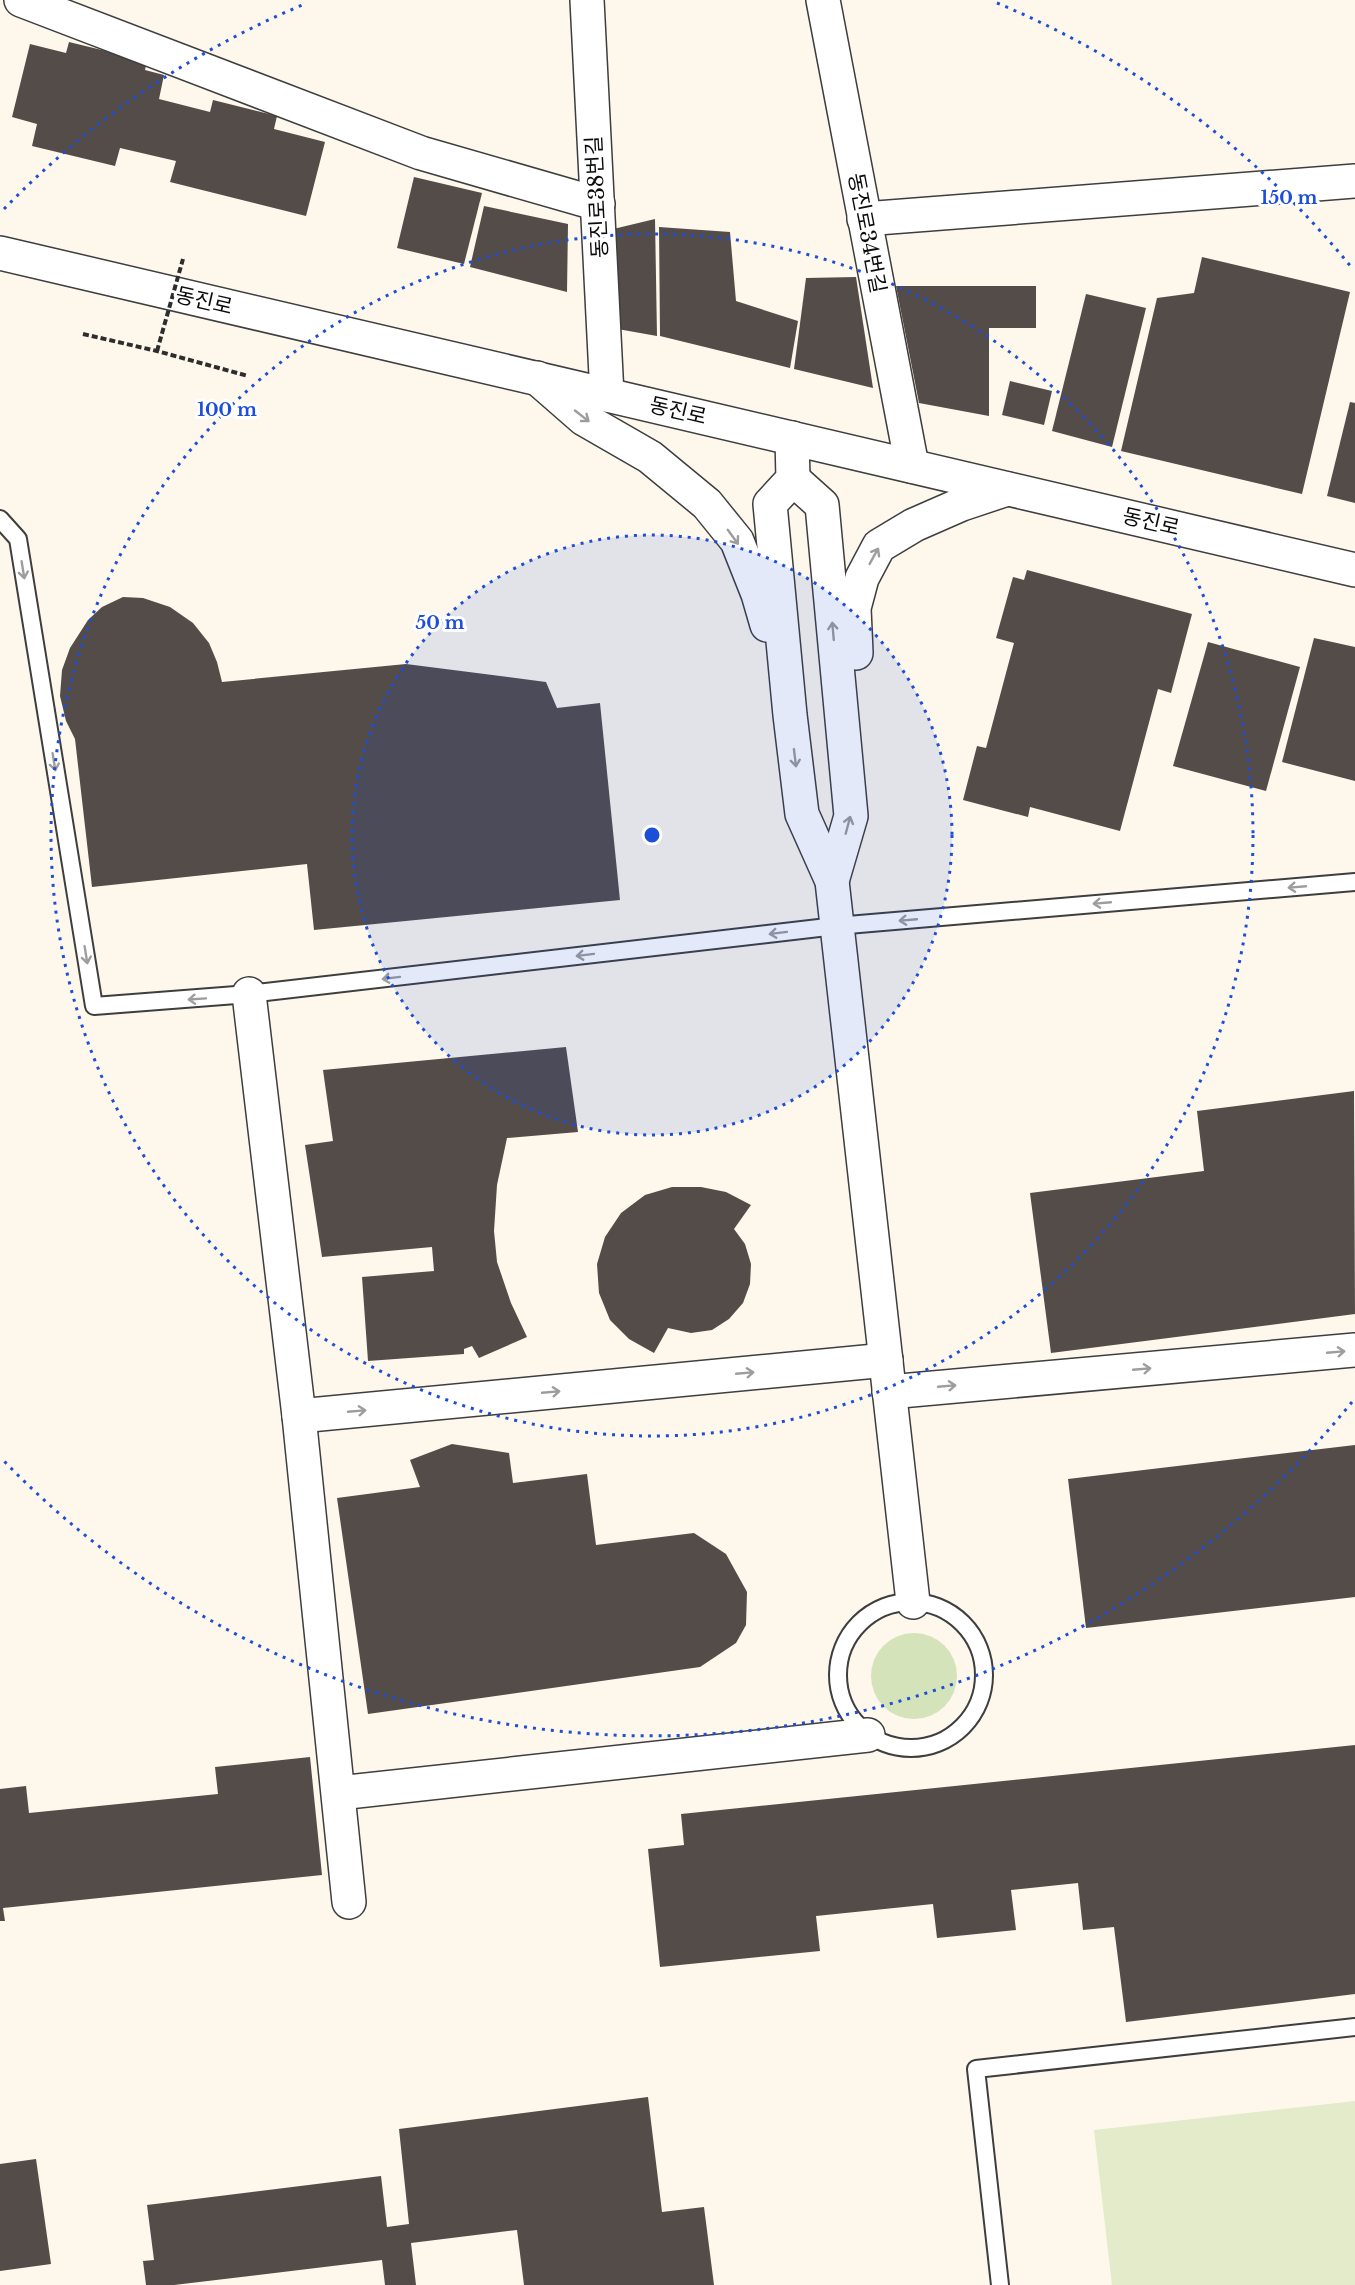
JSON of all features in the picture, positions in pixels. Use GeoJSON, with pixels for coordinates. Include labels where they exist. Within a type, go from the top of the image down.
{"type":"FeatureCollection","features":[{"type":"Feature","properties":{"kind":"street"},"geometry":{"type":"LineString","coordinates":[[21,0],[421,153],[598,204]]}},
{"type":"Feature","properties":{"kind":"street","name":"동진로38번길"},"geometry":{"type":"LineString","coordinates":[[587,0],[607,395]]}},
{"type":"Feature","properties":{"kind":"street","name":"동진로34번길"},"geometry":{"type":"LineString","coordinates":[[823,0],[912,466]]}},
{"type":"Feature","properties":{"kind":"street"},"geometry":{"type":"LineString","coordinates":[[864,219],[1355,181]]}},
{"type":"Feature","properties":{"kind":"street","name":"동진로"},"geometry":{"type":"LineString","coordinates":[[0,253],[1355,570]]}},
{"type":"Feature","properties":{"kind":"street"},"geometry":{"type":"LineString","coordinates":[[537,378],[584,419],[650,457],[707,504],[737,541],[758,594],[790,715]]}},
{"type":"Feature","properties":{"kind":"street"},"geometry":{"type":"LineString","coordinates":[[792,438],[793,479],[770,504],[790,715],[802,814],[832,881],[913,1602]]}},
{"type":"Feature","properties":{"kind":"street"},"geometry":{"type":"LineString","coordinates":[[793,479],[822,505],[851,816],[832,881]]}},
{"type":"Feature","properties":{"kind":"street"},"geometry":{"type":"LineString","coordinates":[[840,712],[857,667],[854,608],[862,578],[879,546],[914,525],[962,504],[1007,489]]}},
{"type":"Feature","properties":{"kind":"street"},"geometry":{"type":"LineString","coordinates":[[249,994],[299,1416],[349,1902]]}},
{"type":"Feature","properties":{"kind":"street"},"geometry":{"type":"LineString","coordinates":[[299,1416],[887,1376],[1355,1350]]}},
{"type":"Feature","properties":{"kind":"street"},"geometry":{"type":"LineString","coordinates":[[339,1793],[868,1735]]}},
{"type":"Feature","properties":{"kind":"lane"},"geometry":{"type":"LineString","coordinates":[[0,519],[18,539],[94,1006],[249,994],[836,926],[1355,882]]}},
{"type":"Feature","properties":{"kind":"lane"},"geometry":{"type":"LineString","coordinates":[[913,1602],[938,1606],[959,1620],[975,1639],[984,1662],[984,1688],[976,1711],[960,1730],[939,1744],[915,1749],[890,1746],[868,1735],[851,1719],[840,1698],[837,1675],[841,1652],[852,1631],[869,1614],[890,1605],[913,1602]]}},
{"type":"Feature","properties":{"kind":"lane"},"geometry":{"type":"LineString","coordinates":[[1000,2285],[976,2070],[1355,2027]]}},
{"type":"Feature","properties":{"kind":"path"},"geometry":{"type":"LineString","coordinates":[[157,351],[183,259]]}},
{"type":"Feature","properties":{"kind":"path"},"geometry":{"type":"LineString","coordinates":[[83,334],[248,376]]}},
{"type":"Feature","properties":{"kind":"green space"},"geometry":{"type":"Polygon","coordinates":[[[914,1633],[931,1636],[945,1645],[954,1659],[957,1676],[954,1693],[945,1707],[931,1716],[914,1719],[897,1716],[883,1707],[874,1693],[871,1676],[874,1659],[883,1645],[897,1636],[914,1633]]]}},
{"type":"Feature","properties":{"kind":"green space"},"geometry":{"type":"Polygon","coordinates":[[[1355,2101],[1355,2285],[1112,2285],[1094,2130],[1355,2101]]]}},
{"type":"Feature","properties":{"kind":"building"},"geometry":{"type":"Polygon","coordinates":[[[69,42],[147,61],[145,70],[164,75],[159,99],[210,112],[213,100],[277,116],[274,129],[325,142],[306,216],[170,182],[176,161],[120,148],[115,166],[32,146],[37,124],[12,117],[30,44],[66,53],[69,42]]]}},
{"type":"Feature","properties":{"kind":"building"},"geometry":{"type":"Polygon","coordinates":[[[414,177],[482,193],[464,264],[397,248],[414,177]]]}},
{"type":"Feature","properties":{"kind":"building"},"geometry":{"type":"Polygon","coordinates":[[[484,206],[568,224],[567,292],[470,267],[484,206]]]}},
{"type":"Feature","properties":{"kind":"building"},"geometry":{"type":"Polygon","coordinates":[[[655,219],[657,336],[612,328],[605,231],[655,219]]]}},
{"type":"Feature","properties":{"kind":"building"},"geometry":{"type":"Polygon","coordinates":[[[659,227],[730,232],[736,301],[798,321],[790,368],[660,336],[659,227]]]}},
{"type":"Feature","properties":{"kind":"building"},"geometry":{"type":"Polygon","coordinates":[[[1202,257],[1350,292],[1302,494],[1121,451],[1157,298],[1194,293],[1202,257]]]}},
{"type":"Feature","properties":{"kind":"building"},"geometry":{"type":"Polygon","coordinates":[[[856,277],[873,388],[794,369],[806,278],[856,277]]]}},
{"type":"Feature","properties":{"kind":"building"},"geometry":{"type":"Polygon","coordinates":[[[896,286],[1036,286],[1036,328],[989,328],[989,416],[919,403],[896,286]]]}},
{"type":"Feature","properties":{"kind":"building"},"geometry":{"type":"Polygon","coordinates":[[[1086,294],[1146,308],[1112,447],[1052,431],[1086,294]]]}},
{"type":"Feature","properties":{"kind":"building"},"geometry":{"type":"Polygon","coordinates":[[[1010,381],[1052,391],[1044,425],[1002,415],[1010,381]]]}},
{"type":"Feature","properties":{"kind":"building"},"geometry":{"type":"Polygon","coordinates":[[[1350,402],[1355,403],[1355,503],[1327,496],[1350,402]]]}},
{"type":"Feature","properties":{"kind":"building"},"geometry":{"type":"Polygon","coordinates":[[[1027,570],[1192,614],[1171,693],[1158,689],[1120,831],[1030,807],[1028,817],[963,800],[977,746],[986,748],[1014,643],[996,638],[1013,577],[1024,580],[1027,570]]]}},
{"type":"Feature","properties":{"kind":"building"},"geometry":{"type":"Polygon","coordinates":[[[123,597],[143,598],[170,607],[193,623],[209,643],[222,682],[406,664],[546,682],[557,708],[600,703],[620,900],[314,930],[307,864],[92,887],[75,739],[66,721],[60,696],[62,670],[70,648],[88,620],[102,607],[123,597]]]}},
{"type":"Feature","properties":{"kind":"building"},"geometry":{"type":"Polygon","coordinates":[[[1314,638],[1355,647],[1355,781],[1282,762],[1314,638]]]}},
{"type":"Feature","properties":{"kind":"building"},"geometry":{"type":"Polygon","coordinates":[[[1208,642],[1300,667],[1266,791],[1173,766],[1208,642]]]}},
{"type":"Feature","properties":{"kind":"building"},"geometry":{"type":"Polygon","coordinates":[[[566,1047],[578,1132],[507,1138],[497,1185],[494,1231],[497,1262],[511,1303],[527,1337],[479,1358],[472,1346],[464,1349],[464,1354],[368,1361],[362,1277],[434,1271],[432,1247],[322,1257],[305,1145],[333,1141],[323,1070],[566,1047]]]}},
{"type":"Feature","properties":{"kind":"building"},"geometry":{"type":"Polygon","coordinates":[[[1354,1091],[1355,1314],[1051,1353],[1030,1193],[1204,1171],[1197,1111],[1354,1091]]]}},
{"type":"Feature","properties":{"kind":"building"},"geometry":{"type":"Polygon","coordinates":[[[672,1187],[701,1187],[726,1192],[751,1205],[734,1229],[745,1244],[751,1264],[750,1284],[743,1303],[729,1319],[712,1330],[691,1333],[668,1328],[654,1353],[629,1339],[610,1320],[599,1293],[597,1264],[605,1237],[621,1213],[645,1195],[672,1187]]]}},
{"type":"Feature","properties":{"kind":"building"},"geometry":{"type":"Polygon","coordinates":[[[452,1444],[509,1453],[513,1483],[587,1474],[596,1545],[694,1533],[726,1554],[747,1592],[746,1625],[736,1643],[700,1667],[368,1714],[337,1498],[420,1487],[410,1460],[452,1444]]]}},
{"type":"Feature","properties":{"kind":"building"},"geometry":{"type":"Polygon","coordinates":[[[1355,1445],[1355,1597],[1086,1628],[1068,1479],[1355,1445]]]}},
{"type":"Feature","properties":{"kind":"building"},"geometry":{"type":"Polygon","coordinates":[[[1355,1745],[1355,1994],[1126,2022],[1114,1927],[1083,1930],[1078,1883],[1011,1890],[1016,1930],[937,1938],[933,1904],[816,1916],[820,1951],[660,1967],[648,1849],[684,1845],[681,1814],[1355,1745]]]}},
{"type":"Feature","properties":{"kind":"building"},"geometry":{"type":"Polygon","coordinates":[[[310,1757],[322,1875],[3,1908],[5,1921],[0,1921],[0,1789],[26,1786],[29,1813],[218,1794],[215,1767],[310,1757]]]}},
{"type":"Feature","properties":{"kind":"building"},"geometry":{"type":"Polygon","coordinates":[[[648,2097],[662,2212],[704,2207],[714,2285],[524,2285],[517,2230],[411,2243],[416,2285],[385,2285],[382,2260],[174,2285],[146,2285],[143,2261],[154,2260],[147,2205],[381,2176],[387,2227],[409,2224],[399,2129],[648,2097]]]}},
{"type":"Feature","properties":{"kind":"building"},"geometry":{"type":"Polygon","coordinates":[[[36,2159],[51,2264],[0,2271],[0,2164],[36,2159]]]}}]}
